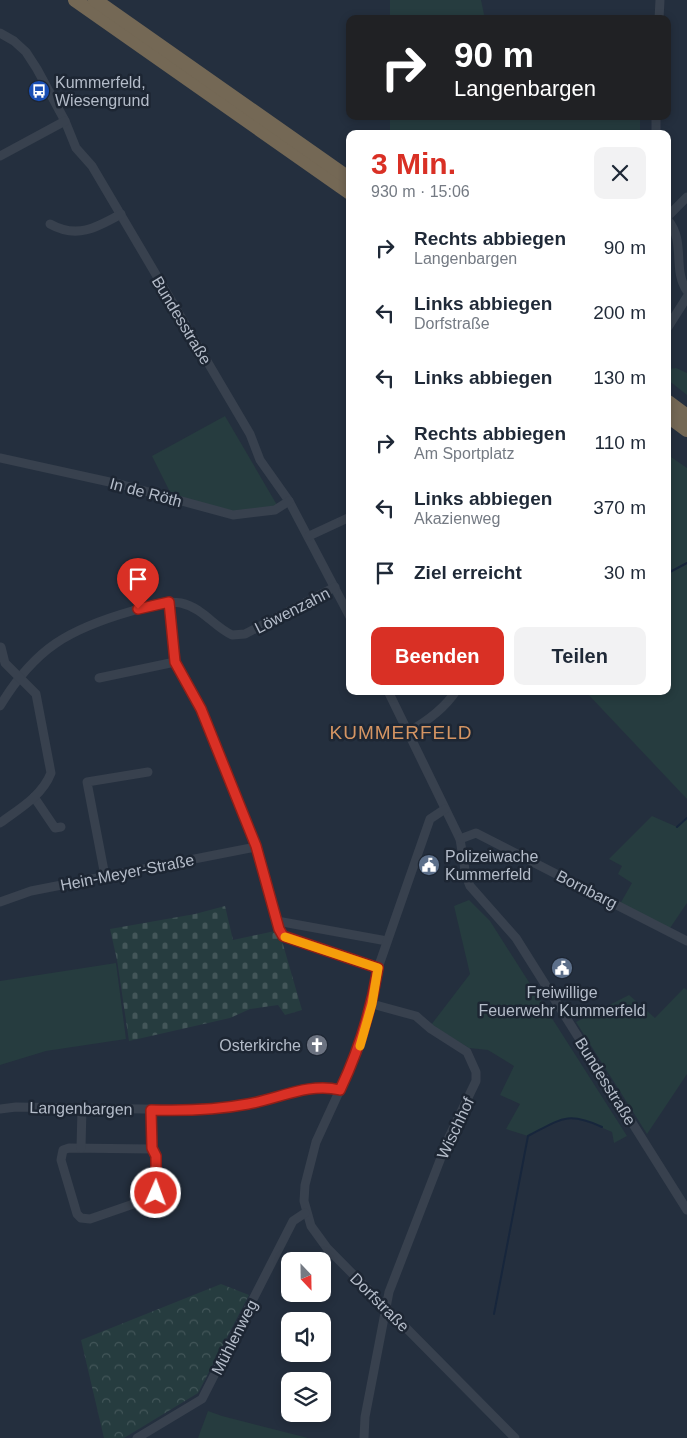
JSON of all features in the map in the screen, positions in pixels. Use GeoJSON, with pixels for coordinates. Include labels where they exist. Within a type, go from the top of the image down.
{"type":"FeatureCollection","features":[{"type":"Feature","properties":{"kind":"highway"},"geometry":{"type":"LineString","coordinates":[[75,0],[346,190]]}},
{"type":"Feature","properties":{"kind":"highway"},"geometry":{"type":"LineString","coordinates":[[95,0],[346,176]]}},
{"type":"Feature","properties":{"kind":"highway"},"geometry":{"type":"LineString","coordinates":[[671,404],[687,416]]}},
{"type":"Feature","properties":{"kind":"highway"},"geometry":{"type":"LineString","coordinates":[[671,418],[687,430]]}},
{"type":"Feature","properties":{"kind":"street"},"geometry":{"type":"LineString","coordinates":[[659,15],[660,0]]}},
{"type":"Feature","properties":{"kind":"street","name":"Bundesstraße"},"geometry":{"type":"LineString","coordinates":[[0,33],[14,41],[26,52],[65,121],[76,148],[92,166],[121,214],[250,434],[260,460],[289,501],[309,536],[346,608]]}},
{"type":"Feature","properties":{"kind":"street"},"geometry":{"type":"LineString","coordinates":[[0,156],[65,121]]}},
{"type":"Feature","properties":{"kind":"street"},"geometry":{"type":"LineString","coordinates":[[671,213],[687,198]]}},
{"type":"Feature","properties":{"kind":"street"},"geometry":{"type":"LineString","coordinates":[[50,224],[74,233],[84,232],[121,214]]}},
{"type":"Feature","properties":{"kind":"street"},"geometry":{"type":"LineString","coordinates":[[671,224],[676,230],[681,282],[687,292],[671,321]]}},
{"type":"Feature","properties":{"kind":"street","name":"In de Röth"},"geometry":{"type":"LineString","coordinates":[[0,458],[123,485],[233,515],[275,510],[289,501]]}},
{"type":"Feature","properties":{"kind":"street"},"geometry":{"type":"LineString","coordinates":[[309,536],[346,519]]}},
{"type":"Feature","properties":{"kind":"street","name":"Löwenzahn"},"geometry":{"type":"LineString","coordinates":[[169,602],[195,608],[232,636],[244,634],[268,624],[336,587]]}},
{"type":"Feature","properties":{"kind":"street"},"geometry":{"type":"LineString","coordinates":[[1,703],[42,652],[63,636],[94,622],[169,602],[175,662],[201,709],[256,846],[283,936],[378,968]]}},
{"type":"Feature","properties":{"kind":"street"},"geometry":{"type":"LineString","coordinates":[[0,823],[34,797],[46,784],[51,773],[36,694],[5,663],[1,647]]}},
{"type":"Feature","properties":{"kind":"street"},"geometry":{"type":"LineString","coordinates":[[99,678],[175,662]]}},
{"type":"Feature","properties":{"kind":"street","name":"Bundesstraße"},"geometry":{"type":"LineString","coordinates":[[390,695],[460,839],[466,876],[470,886],[516,938],[687,1210]]}},
{"type":"Feature","properties":{"kind":"street"},"geometry":{"type":"LineString","coordinates":[[408,732],[422,724],[449,702],[453,695]]}},
{"type":"Feature","properties":{"kind":"street"},"geometry":{"type":"LineString","coordinates":[[105,876],[88,782],[148,772]]}},
{"type":"Feature","properties":{"kind":"street"},"geometry":{"type":"LineString","coordinates":[[34,797],[55,828]]}},
{"type":"Feature","properties":{"kind":"street","name":"Dorfstraße"},"geometry":{"type":"LineString","coordinates":[[444,809],[430,819],[378,968],[372,1004],[360,1044],[316,1142],[304,1185],[306,1213],[311,1226],[327,1248],[515,1438]]}},
{"type":"Feature","properties":{"kind":"street","name":"Bornbarg"},"geometry":{"type":"LineString","coordinates":[[460,839],[476,833],[687,940]]}},
{"type":"Feature","properties":{"kind":"street","name":"Hein-Meyer-Straße"},"geometry":{"type":"LineString","coordinates":[[0,902],[32,891],[256,846]]}},
{"type":"Feature","properties":{"kind":"street"},"geometry":{"type":"LineString","coordinates":[[277,921],[387,941]]}},
{"type":"Feature","properties":{"kind":"street","name":"Wischhof"},"geometry":{"type":"LineString","coordinates":[[364,1438],[365,1417],[385,1306],[449,1137],[476,1081],[476,1072],[467,1052],[430,1030],[423,1020],[416,1016],[372,1004]]}},
{"type":"Feature","properties":{"kind":"street","name":"Langenbargen"},"geometry":{"type":"LineString","coordinates":[[0,1109],[82,1108],[151,1110],[226,1108],[294,1092],[314,1089],[340,1090]]}},
{"type":"Feature","properties":{"kind":"street"},"geometry":{"type":"LineString","coordinates":[[81,1148],[82,1108]]}},
{"type":"Feature","properties":{"kind":"street"},"geometry":{"type":"LineString","coordinates":[[151,1110],[152,1148],[156,1156],[157,1188],[153,1197],[85,1219],[77,1214],[60,1155],[63,1150],[69,1148],[152,1148]]}},
{"type":"Feature","properties":{"kind":"street","name":"Mühlenweg"},"geometry":{"type":"LineString","coordinates":[[137,1438],[202,1399],[293,1221],[306,1213]]}},
{"type":"Feature","properties":{"kind":"green space"},"geometry":{"type":"Polygon","coordinates":[[[390,0],[481,0],[484,15],[390,15],[390,0]]]}},
{"type":"Feature","properties":{"kind":"green space"},"geometry":{"type":"Polygon","coordinates":[[[390,120],[640,120],[640,130],[390,130],[390,120]]]}},
{"type":"Feature","properties":{"kind":"green space"},"geometry":{"type":"Polygon","coordinates":[[[676,368],[687,373],[687,395],[671,382],[671,369],[676,368]]]}},
{"type":"Feature","properties":{"kind":"green space"},"geometry":{"type":"Polygon","coordinates":[[[225,416],[277,505],[233,513],[172,496],[152,456],[225,416]]]}},
{"type":"Feature","properties":{"kind":"green space"},"geometry":{"type":"Polygon","coordinates":[[[671,457],[687,468],[687,799],[589,695],[671,695],[671,457]]]}},
{"type":"Feature","properties":{"kind":"green space"},"geometry":{"type":"Polygon","coordinates":[[[652,816],[677,827],[687,818],[687,903],[670,928],[620,904],[632,883],[618,874],[622,866],[609,859],[652,816]]]}},
{"type":"Feature","properties":{"kind":"green space"},"geometry":{"type":"Polygon","coordinates":[[[469,900],[490,921],[627,1136],[614,1143],[612,1132],[578,1119],[561,1120],[528,1136],[506,1129],[520,1104],[500,1095],[514,1066],[488,1050],[469,1048],[431,1025],[470,974],[454,906],[469,900]]]}},
{"type":"Feature","properties":{"kind":"green space"},"geometry":{"type":"Polygon","coordinates":[[[225,906],[233,940],[275,931],[282,941],[302,1010],[285,1015],[278,1005],[250,1009],[230,1018],[129,1041],[117,960],[110,929],[195,914],[225,906]]]}},
{"type":"Feature","properties":{"kind":"green space"},"geometry":{"type":"Polygon","coordinates":[[[116,963],[126,1039],[46,1051],[0,1065],[0,981],[116,963]]]}},
{"type":"Feature","properties":{"kind":"green space"},"geometry":{"type":"Polygon","coordinates":[[[684,988],[687,990],[687,1074],[647,1134],[576,1022],[629,995],[655,1018],[684,988]]]}},
{"type":"Feature","properties":{"kind":"green space"},"geometry":{"type":"Polygon","coordinates":[[[221,1284],[249,1295],[198,1393],[124,1438],[104,1438],[81,1340],[221,1284]]]}},
{"type":"Feature","properties":{"kind":"green space"},"geometry":{"type":"Polygon","coordinates":[[[208,1411],[222,1416],[308,1438],[198,1438],[208,1411]]]}},
{"type":"Feature","properties":{"kind":"waterway"},"geometry":{"type":"LineString","coordinates":[[671,571],[687,563]]}},
{"type":"Feature","properties":{"kind":"waterway"},"geometry":{"type":"LineString","coordinates":[[677,827],[687,818]]}},
{"type":"Feature","properties":{"kind":"waterway"},"geometry":{"type":"LineString","coordinates":[[494,1314],[528,1136],[557,1121],[572,1118],[602,1127]]}},
{"type":"Feature","properties":{"kind":"slow traffic"},"geometry":{"type":"LineString","coordinates":[[285,937],[378,968],[372,1004],[360,1046]]}},
{"type":"Feature","properties":{"kind":"place","name":"Kummerfeld, Wiesengrund"},"geometry":{"type":"Point","coordinates":[39,91]}},
{"type":"Feature","properties":{"kind":"place","name":"Polizeiwache Kummerfeld"},"geometry":{"type":"Point","coordinates":[429,865]}},
{"type":"Feature","properties":{"kind":"place","name":"Freiwillige Feuerwehr Kummerfeld"},"geometry":{"type":"Point","coordinates":[562,968]}},
{"type":"Feature","properties":{"kind":"place","name":"Osterkirche"},"geometry":{"type":"Point","coordinates":[317,1045]}},
{"type":"Feature","properties":{"kind":"district","name":"KUMMERFELD"},"geometry":{"type":"Point","coordinates":[401,732]}},
{"type":"Feature","properties":{"kind":"route"},"geometry":{"type":"LineString","coordinates":[[138,609],[169,602],[175,662],[179,665],[201,709],[256,846],[279,929],[283,936],[378,968],[372,1004],[360,1044],[340,1090],[334,1088],[294,1092],[252,1104],[226,1108],[151,1110],[152,1148],[156,1156],[156,1193]]}}]}
